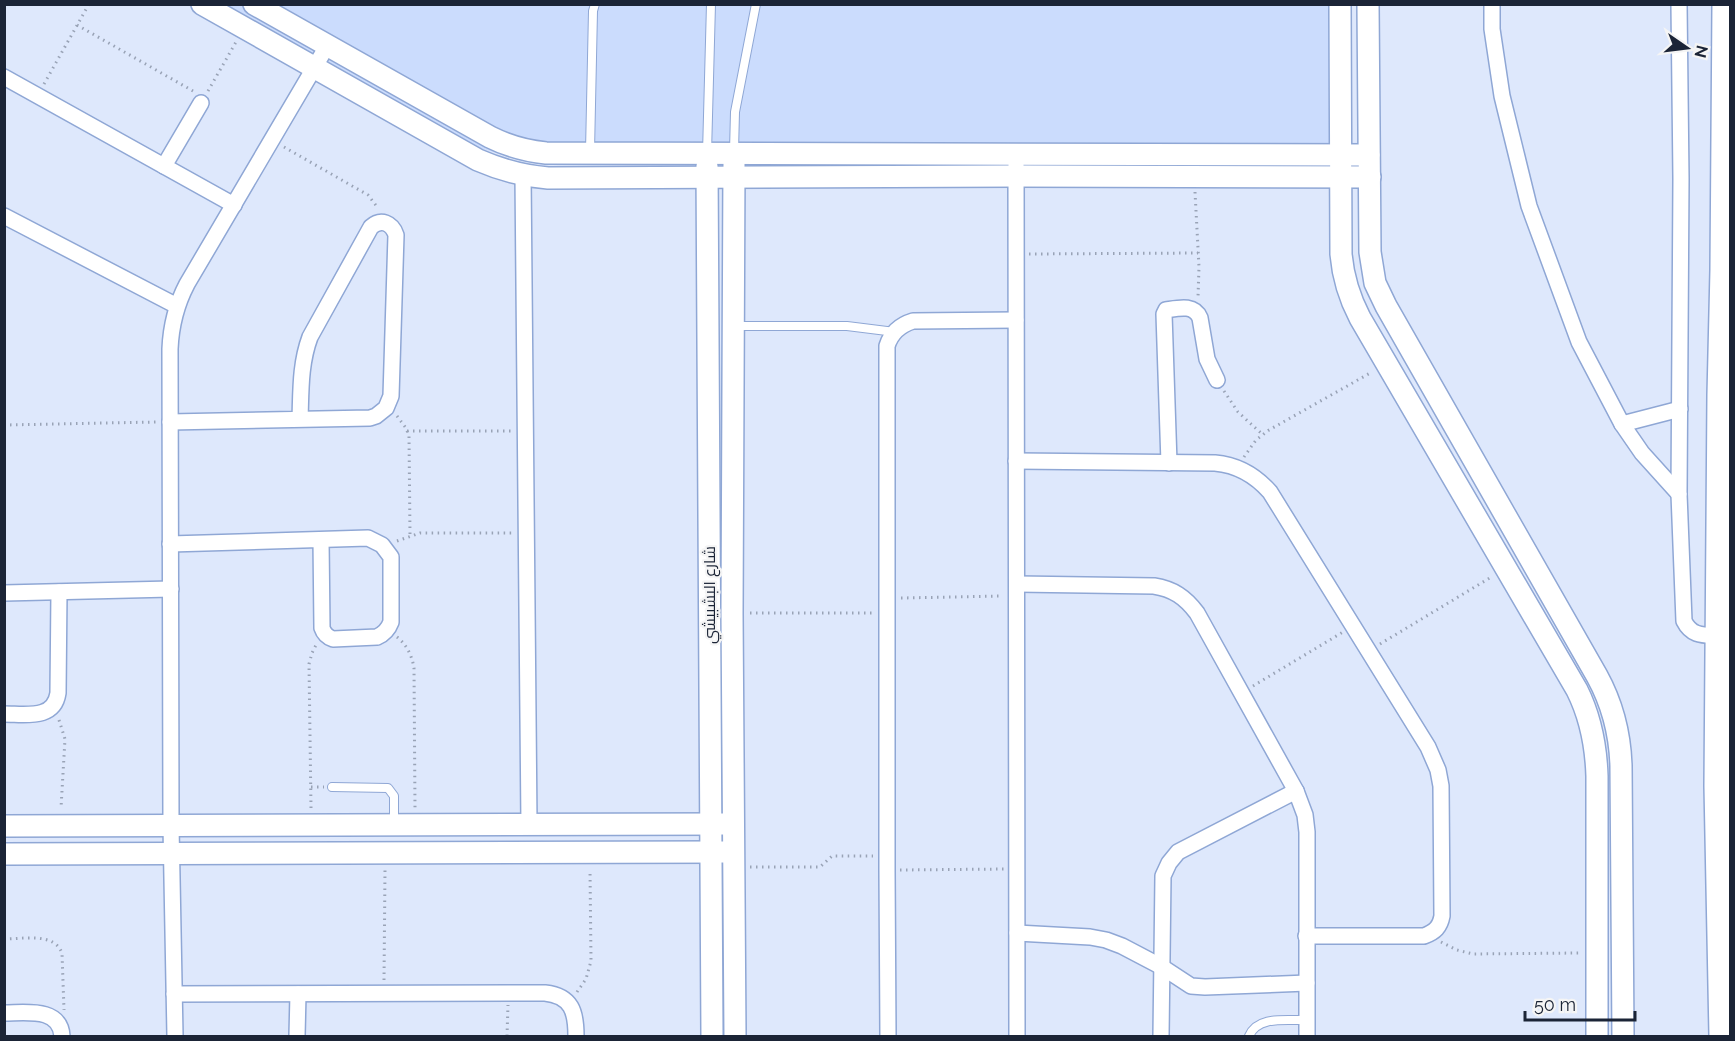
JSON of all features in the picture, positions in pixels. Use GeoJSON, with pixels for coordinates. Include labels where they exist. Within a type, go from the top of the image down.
{"type":"FeatureCollection","features":[{"type":"Feature","properties":{"kind":"highway"},"geometry":{"type":"LineString","coordinates":[[1723,1036],[1724,782],[1719,636],[1726,4]]}},
{"type":"Feature","properties":{"kind":"street"},"geometry":{"type":"LineString","coordinates":[[202,4],[478,160],[523,175],[548,178],[1370,177]]}},
{"type":"Feature","properties":{"kind":"street"},"geometry":{"type":"LineString","coordinates":[[254,4],[505,144],[539,152],[1369,155]]}},
{"type":"Feature","properties":{"kind":"street"},"geometry":{"type":"LineString","coordinates":[[1340,4],[1341,254],[1345,281],[1357,312],[1577,690],[1585,705],[1592,730],[1597,776],[1597,1036]]}},
{"type":"Feature","properties":{"kind":"street"},"geometry":{"type":"LineString","coordinates":[[1368,4],[1370,252],[1371,268],[1380,295],[1597,676],[1613,710],[1618,729],[1622,766],[1623,1036]]}},
{"type":"Feature","properties":{"kind":"street"},"geometry":{"type":"LineString","coordinates":[[1492,4],[1492,29],[1502,96],[1529,206],[1579,342],[1622,424],[1642,453],[1679,494]]}},
{"type":"Feature","properties":{"kind":"street"},"geometry":{"type":"LineString","coordinates":[[1679,4],[1681,179],[1679,494],[1684,621],[1687,627],[1698,635],[1719,636]]}},
{"type":"Feature","properties":{"kind":"street"},"geometry":{"type":"LineString","coordinates":[[175,1036],[171,854],[170,338],[177,306],[187,284],[327,46]]}},
{"type":"Feature","properties":{"kind":"street"},"geometry":{"type":"LineString","coordinates":[[4,77],[234,205]]}},
{"type":"Feature","properties":{"kind":"street"},"geometry":{"type":"LineString","coordinates":[[164,166],[203,100]]}},
{"type":"Feature","properties":{"kind":"street","name":"شارع البشبيشي"},"geometry":{"type":"LineString","coordinates":[[707,153],[712,1036]]}},
{"type":"Feature","properties":{"kind":"street","name":"شارع البشبيشي"},"geometry":{"type":"LineString","coordinates":[[734,153],[732,613],[735,1036]]}},
{"type":"Feature","properties":{"kind":"street"},"geometry":{"type":"LineString","coordinates":[[1016,153],[1017,1036]]}},
{"type":"Feature","properties":{"kind":"street"},"geometry":{"type":"LineString","coordinates":[[523,175],[529,824]]}},
{"type":"Feature","properties":{"kind":"street"},"geometry":{"type":"LineString","coordinates":[[4,216],[177,306]]}},
{"type":"Feature","properties":{"kind":"street"},"geometry":{"type":"LineString","coordinates":[[170,422],[370,418],[386,408],[391,396],[396,235],[391,226],[382,222],[370,228],[310,337],[302,368],[300,419]]}},
{"type":"Feature","properties":{"kind":"street"},"geometry":{"type":"LineString","coordinates":[[1169,463],[1164,314],[1167,309],[1189,308],[1195,310],[1199,315],[1206,359],[1218,380]]}},
{"type":"Feature","properties":{"kind":"street"},"geometry":{"type":"LineString","coordinates":[[888,1036],[887,346],[895,332],[903,325],[913,321],[1016,320]]}},
{"type":"Feature","properties":{"kind":"street"},"geometry":{"type":"LineString","coordinates":[[708,326],[733,326]]}},
{"type":"Feature","properties":{"kind":"street"},"geometry":{"type":"LineString","coordinates":[[1622,424],[1680,410]]}},
{"type":"Feature","properties":{"kind":"street"},"geometry":{"type":"LineString","coordinates":[[1017,461],[1215,463],[1240,468],[1257,478],[1270,492],[1432,754],[1441,786],[1442,916],[1438,926],[1430,934],[1418,937],[1306,936]]}},
{"type":"Feature","properties":{"kind":"street"},"geometry":{"type":"LineString","coordinates":[[170,544],[368,538],[378,542],[386,548],[391,558],[391,622],[387,631],[377,638],[333,639],[326,635],[322,628],[321,540]]}},
{"type":"Feature","properties":{"kind":"street"},"geometry":{"type":"LineString","coordinates":[[1016,590],[1165,587],[1184,597],[1197,613],[1296,790],[1303,807],[1307,824],[1307,1036]]}},
{"type":"Feature","properties":{"kind":"street"},"geometry":{"type":"LineString","coordinates":[[4,593],[171,589]]}},
{"type":"Feature","properties":{"kind":"street"},"geometry":{"type":"LineString","coordinates":[[4,714],[44,713],[55,704],[58,693],[59,592]]}},
{"type":"Feature","properties":{"kind":"street"},"geometry":{"type":"LineString","coordinates":[[1161,1036],[1163,876],[1173,857],[1178,852],[1296,790]]}},
{"type":"Feature","properties":{"kind":"street"},"geometry":{"type":"LineString","coordinates":[[4,826],[734,824]]}},
{"type":"Feature","properties":{"kind":"street"},"geometry":{"type":"LineString","coordinates":[[4,854],[711,852],[734,859]]}},
{"type":"Feature","properties":{"kind":"street"},"geometry":{"type":"LineString","coordinates":[[1017,933],[1098,938],[1122,946],[1162,967],[1191,986],[1306,982]]}},
{"type":"Feature","properties":{"kind":"street"},"geometry":{"type":"LineString","coordinates":[[174,994],[553,994],[567,1001],[575,1014],[576,1036]]}},
{"type":"Feature","properties":{"kind":"street"},"geometry":{"type":"LineString","coordinates":[[297,1036],[298,994]]}},
{"type":"Feature","properties":{"kind":"street"},"geometry":{"type":"LineString","coordinates":[[4,1013],[43,1013],[56,1021],[62,1036]]}},
{"type":"Feature","properties":{"kind":"lane"},"geometry":{"type":"LineString","coordinates":[[590,153],[595,4]]}},
{"type":"Feature","properties":{"kind":"lane"},"geometry":{"type":"LineString","coordinates":[[707,153],[711,4]]}},
{"type":"Feature","properties":{"kind":"lane"},"geometry":{"type":"LineString","coordinates":[[734,153],[735,112],[756,4]]}},
{"type":"Feature","properties":{"kind":"lane"},"geometry":{"type":"LineString","coordinates":[[733,326],[847,326],[895,332]]}},
{"type":"Feature","properties":{"kind":"lane"},"geometry":{"type":"LineString","coordinates":[[332,787],[388,788],[394,796],[394,825]]}},
{"type":"Feature","properties":{"kind":"lane"},"geometry":{"type":"LineString","coordinates":[[1249,1036],[1253,1028],[1262,1023],[1307,1020]]}},
{"type":"Feature","properties":{"kind":"path"},"geometry":{"type":"LineString","coordinates":[[37,95],[89,4]]}},
{"type":"Feature","properties":{"kind":"path"},"geometry":{"type":"LineString","coordinates":[[77,25],[203,100],[244,28]]}},
{"type":"Feature","properties":{"kind":"path"},"geometry":{"type":"LineString","coordinates":[[272,140],[368,195],[380,210],[382,222]]}},
{"type":"Feature","properties":{"kind":"path"},"geometry":{"type":"LineString","coordinates":[[1194,177],[1198,253],[1198,295],[1195,310]]}},
{"type":"Feature","properties":{"kind":"path"},"geometry":{"type":"LineString","coordinates":[[1016,254],[1198,253]]}},
{"type":"Feature","properties":{"kind":"path"},"geometry":{"type":"LineString","coordinates":[[1240,468],[1249,449],[1262,435],[1386,363]]}},
{"type":"Feature","properties":{"kind":"path"},"geometry":{"type":"LineString","coordinates":[[1218,380],[1238,412],[1262,435]]}},
{"type":"Feature","properties":{"kind":"path"},"geometry":{"type":"LineString","coordinates":[[386,408],[401,420],[409,436],[410,535]]}},
{"type":"Feature","properties":{"kind":"path"},"geometry":{"type":"LineString","coordinates":[[4,425],[170,422]]}},
{"type":"Feature","properties":{"kind":"path"},"geometry":{"type":"LineString","coordinates":[[407,431],[525,431]]}},
{"type":"Feature","properties":{"kind":"path"},"geometry":{"type":"LineString","coordinates":[[386,548],[420,532],[526,533]]}},
{"type":"Feature","properties":{"kind":"path"},"geometry":{"type":"LineString","coordinates":[[1369,651],[1506,568]]}},
{"type":"Feature","properties":{"kind":"path"},"geometry":{"type":"LineString","coordinates":[[732,613],[886,605],[1016,590]]}},
{"type":"Feature","properties":{"kind":"path"},"geometry":{"type":"LineString","coordinates":[[1241,693],[1353,626]]}},
{"type":"Feature","properties":{"kind":"path"},"geometry":{"type":"LineString","coordinates":[[387,631],[401,640],[413,661],[416,825]]}},
{"type":"Feature","properties":{"kind":"path"},"geometry":{"type":"LineString","coordinates":[[311,825],[309,663],[315,648],[326,635]]}},
{"type":"Feature","properties":{"kind":"path"},"geometry":{"type":"LineString","coordinates":[[50,709],[60,723],[64,739],[61,826]]}},
{"type":"Feature","properties":{"kind":"path"},"geometry":{"type":"LineString","coordinates":[[567,1001],[586,979],[591,961],[590,852]]}},
{"type":"Feature","properties":{"kind":"path"},"geometry":{"type":"LineString","coordinates":[[384,993],[385,853]]}},
{"type":"Feature","properties":{"kind":"path"},"geometry":{"type":"LineString","coordinates":[[734,859],[820,867],[832,856],[886,863],[1017,869]]}},
{"type":"Feature","properties":{"kind":"path"},"geometry":{"type":"LineString","coordinates":[[1430,934],[1450,947],[1473,954],[1597,952]]}},
{"type":"Feature","properties":{"kind":"path"},"geometry":{"type":"LineString","coordinates":[[4,939],[47,939],[55,942],[61,949],[64,1012],[56,1021]]}},
{"type":"Feature","properties":{"kind":"path"},"geometry":{"type":"LineString","coordinates":[[507,1036],[508,993]]}},
{"type":"Feature","properties":{"kind":"shaded area"},"geometry":{"type":"Polygon","coordinates":[[[222,5],[1352,5],[1352,167],[716,166],[516,159],[463,141],[222,5]]]}}]}
